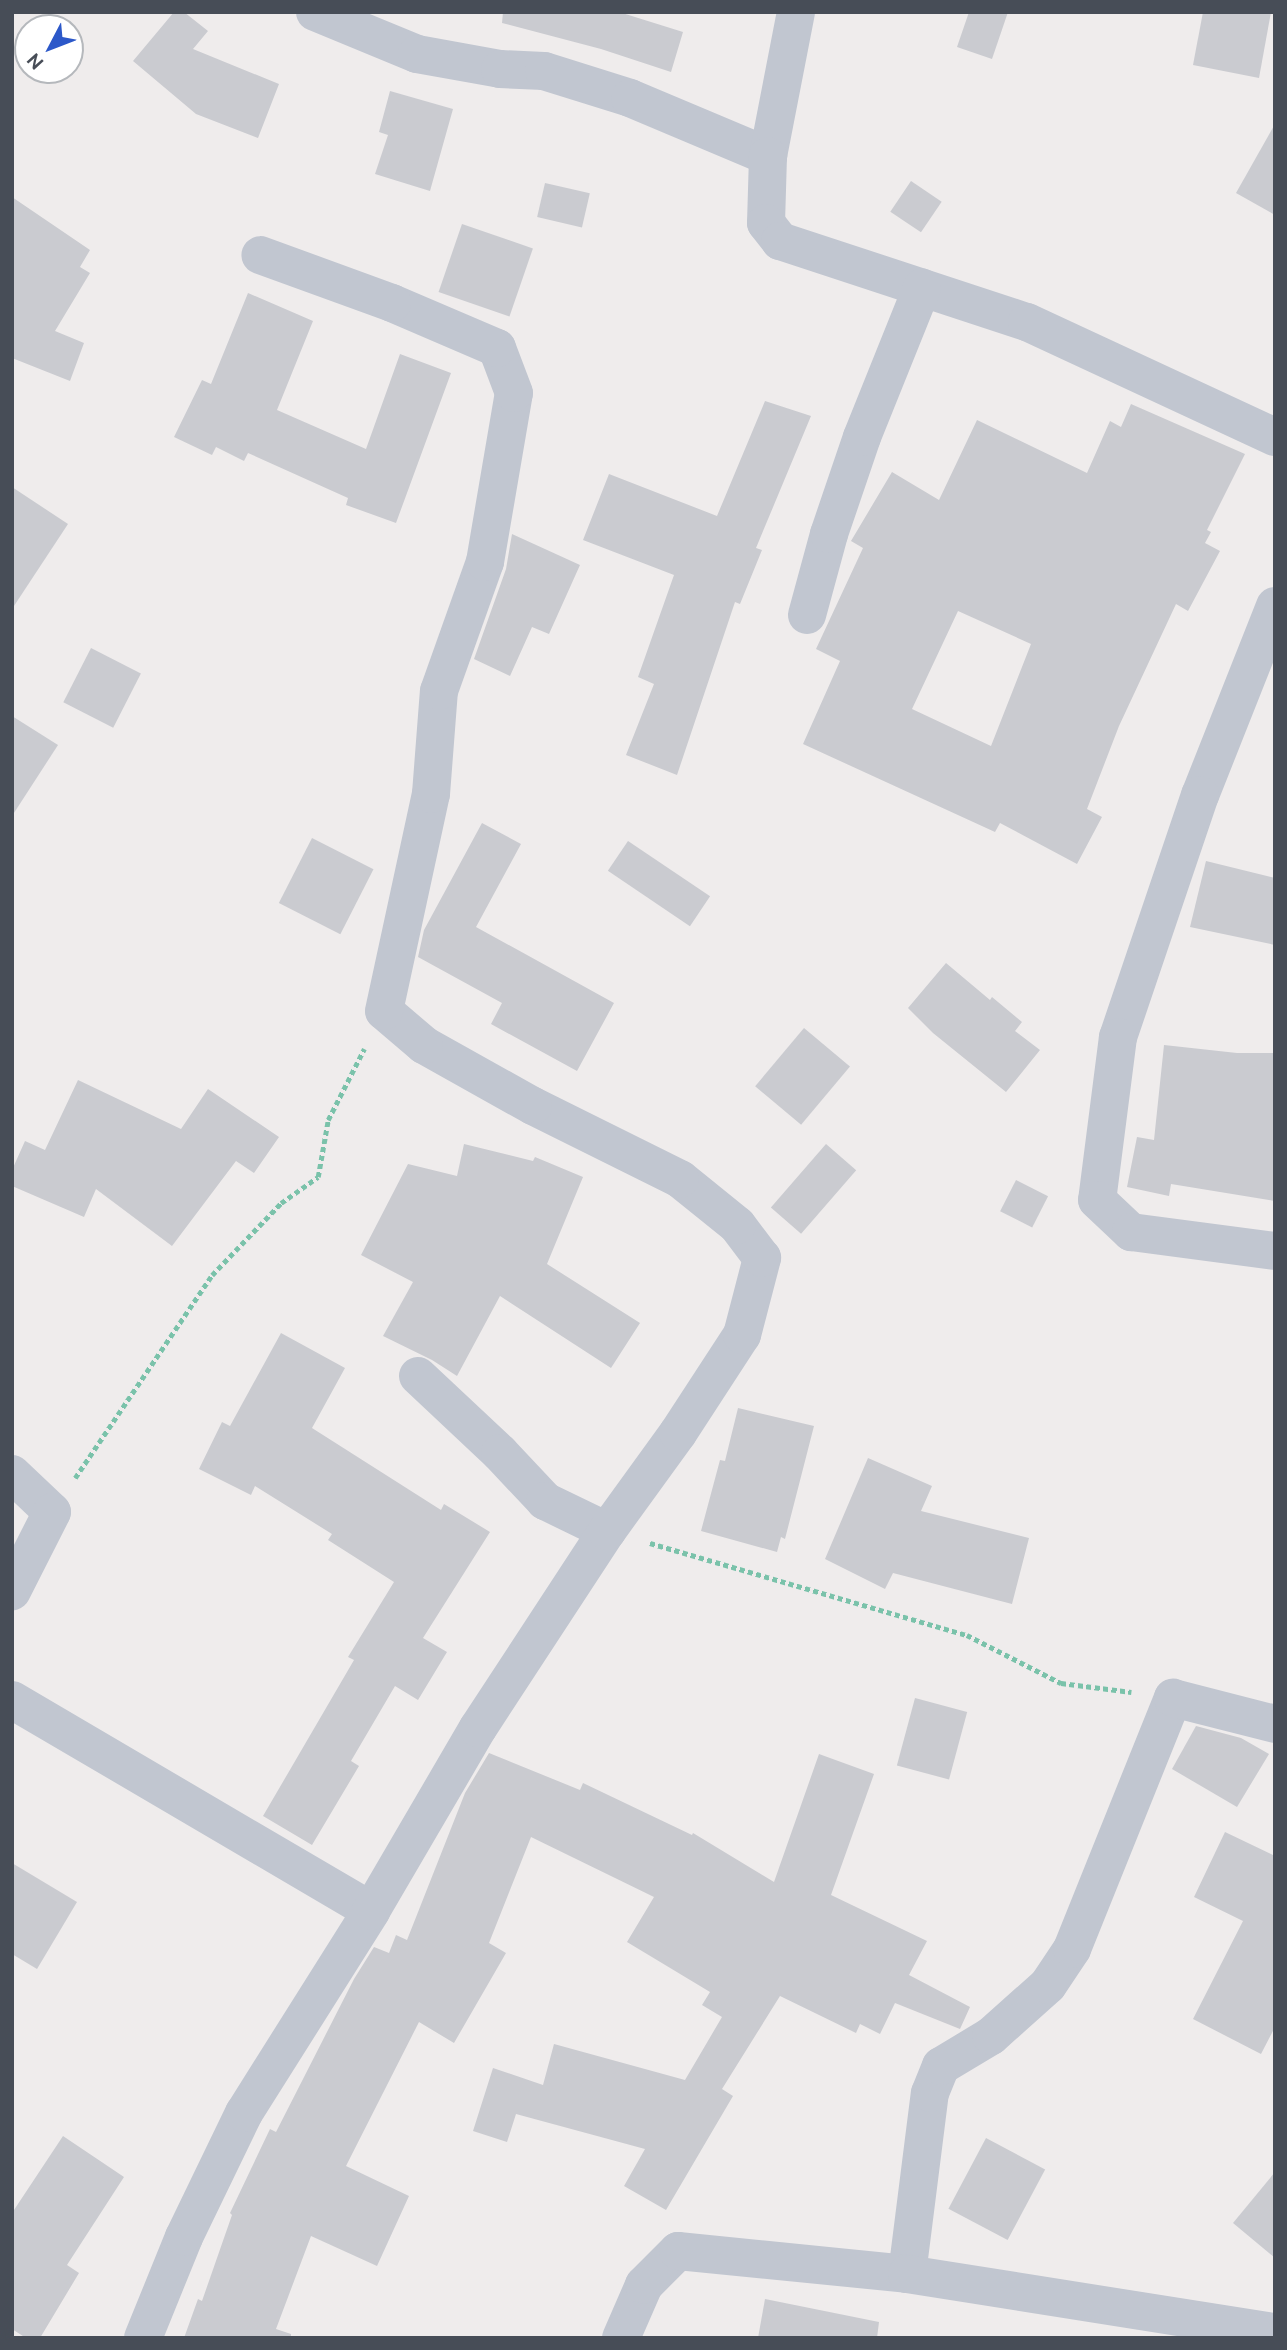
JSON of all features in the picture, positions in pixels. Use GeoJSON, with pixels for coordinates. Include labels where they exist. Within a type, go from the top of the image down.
{"type":"FeatureCollection","features":[{"type":"Feature","properties":{"kind":"street"},"geometry":{"type":"LineString","coordinates":[[315,12],[417,54],[500,69],[544,71],[630,98],[768,156]]}},
{"type":"Feature","properties":{"kind":"street"},"geometry":{"type":"LineString","coordinates":[[796,12],[768,156],[766,223],[780,241],[1027,322],[1275,437]]}},
{"type":"Feature","properties":{"kind":"street"},"geometry":{"type":"LineString","coordinates":[[143,2338],[184,2237],[244,2113],[371,1911],[478,1728],[607,1531],[678,1433],[742,1335],[762,1258],[737,1225],[680,1179],[533,1106],[424,1045],[384,1011],[431,794],[439,691],[485,562],[514,393],[497,348],[392,303],[260,255]]}},
{"type":"Feature","properties":{"kind":"street"},"geometry":{"type":"LineString","coordinates":[[807,615],[829,534],[862,437],[922,288]]}},
{"type":"Feature","properties":{"kind":"street"},"geometry":{"type":"LineString","coordinates":[[1275,606],[1200,795],[1118,1037],[1097,1200],[1131,1231],[1275,1251]]}},
{"type":"Feature","properties":{"kind":"street"},"geometry":{"type":"LineString","coordinates":[[418,1376],[500,1453],[545,1501],[607,1531]]}},
{"type":"Feature","properties":{"kind":"street"},"geometry":{"type":"LineString","coordinates":[[12,1474],[52,1512],[12,1591]]}},
{"type":"Feature","properties":{"kind":"street"},"geometry":{"type":"LineString","coordinates":[[907,2274],[930,2093],[942,2066],[991,2036],[1048,1985],[1072,1949],[1173,1698],[1275,1724]]}},
{"type":"Feature","properties":{"kind":"street"},"geometry":{"type":"LineString","coordinates":[[12,1700],[371,1911]]}},
{"type":"Feature","properties":{"kind":"street"},"geometry":{"type":"LineString","coordinates":[[621,2338],[643,2285],[678,2251],[907,2274],[1275,2332]]}},
{"type":"Feature","properties":{"kind":"path"},"geometry":{"type":"LineString","coordinates":[[52,1512],[212,1275],[281,1203],[318,1177],[328,1120],[384,1011]]}},
{"type":"Feature","properties":{"kind":"path"},"geometry":{"type":"LineString","coordinates":[[607,1531],[967,1635],[1061,1683],[1173,1698]]}},
{"type":"Feature","properties":{"kind":"building"},"geometry":{"type":"Polygon","coordinates":[[[174,12],[184,12],[208,31],[193,49],[279,84],[258,138],[196,114],[133,61],[174,12]]]}},
{"type":"Feature","properties":{"kind":"building"},"geometry":{"type":"Polygon","coordinates":[[[503,12],[619,12],[683,32],[671,72],[601,49],[502,23],[503,12]]]}},
{"type":"Feature","properties":{"kind":"building"},"geometry":{"type":"Polygon","coordinates":[[[969,12],[1008,12],[992,59],[957,47],[969,12]]]}},
{"type":"Feature","properties":{"kind":"building"},"geometry":{"type":"Polygon","coordinates":[[[1203,12],[1271,12],[1259,78],[1193,65],[1203,12]]]}},
{"type":"Feature","properties":{"kind":"building"},"geometry":{"type":"Polygon","coordinates":[[[390,91],[453,109],[430,191],[375,174],[388,135],[379,132],[390,91]]]}},
{"type":"Feature","properties":{"kind":"building"},"geometry":{"type":"Polygon","coordinates":[[[1275,124],[1275,215],[1236,193],[1275,124]]]}},
{"type":"Feature","properties":{"kind":"building"},"geometry":{"type":"Polygon","coordinates":[[[911,181],[942,202],[921,232],[890,212],[911,181]]]}},
{"type":"Feature","properties":{"kind":"building"},"geometry":{"type":"Polygon","coordinates":[[[545,183],[590,193],[582,227],[537,217],[545,183]]]}},
{"type":"Feature","properties":{"kind":"building"},"geometry":{"type":"Polygon","coordinates":[[[12,197],[90,250],[80,267],[90,273],[55,331],[84,343],[70,381],[12,358],[12,197]]]}},
{"type":"Feature","properties":{"kind":"building"},"geometry":{"type":"Polygon","coordinates":[[[462,224],[533,248],[509,316],[439,292],[462,224]]]}},
{"type":"Feature","properties":{"kind":"building"},"geometry":{"type":"Polygon","coordinates":[[[248,293],[313,321],[277,410],[366,449],[400,354],[451,373],[396,523],[346,505],[348,498],[248,453],[244,461],[216,447],[212,455],[174,437],[202,380],[211,384],[248,293]]]}},
{"type":"Feature","properties":{"kind":"building"},"geometry":{"type":"Polygon","coordinates":[[[765,401],[811,416],[756,548],[762,550],[740,604],[735,602],[677,775],[626,755],[654,684],[638,677],[674,575],[583,540],[609,474],[717,516],[765,401]]]}},
{"type":"Feature","properties":{"kind":"building"},"geometry":{"type":"Polygon","coordinates":[[[1131,404],[1245,454],[1207,530],[1211,532],[1205,543],[1220,551],[1188,611],[1176,604],[1119,726],[1087,809],[1102,817],[1077,864],[1000,823],[995,832],[803,744],[840,661],[816,649],[863,548],[851,541],[892,472],[939,500],[977,420],[1087,473],[1110,421],[1121,427],[1131,404]],[[958,611],[912,709],[991,746],[1031,644],[958,611]]]}},
{"type":"Feature","properties":{"kind":"building"},"geometry":{"type":"Polygon","coordinates":[[[12,487],[68,524],[12,609],[12,487]]]}},
{"type":"Feature","properties":{"kind":"building"},"geometry":{"type":"Polygon","coordinates":[[[512,534],[580,565],[549,634],[532,627],[510,676],[474,659],[506,569],[512,534]]]}},
{"type":"Feature","properties":{"kind":"building"},"geometry":{"type":"Polygon","coordinates":[[[91,648],[141,673],[113,728],[63,702],[91,648]]]}},
{"type":"Feature","properties":{"kind":"building"},"geometry":{"type":"Polygon","coordinates":[[[12,716],[58,745],[12,816],[12,716]]]}},
{"type":"Feature","properties":{"kind":"building"},"geometry":{"type":"Polygon","coordinates":[[[482,823],[521,844],[476,927],[614,1003],[577,1071],[491,1024],[502,1003],[418,957],[424,930],[482,823]]]}},
{"type":"Feature","properties":{"kind":"building"},"geometry":{"type":"Polygon","coordinates":[[[312,838],[373,869],[340,934],[279,903],[312,838]]]}},
{"type":"Feature","properties":{"kind":"building"},"geometry":{"type":"Polygon","coordinates":[[[628,841],[710,896],[690,926],[608,871],[628,841]]]}},
{"type":"Feature","properties":{"kind":"building"},"geometry":{"type":"Polygon","coordinates":[[[1206,861],[1275,878],[1275,945],[1190,927],[1206,861]]]}},
{"type":"Feature","properties":{"kind":"building"},"geometry":{"type":"Polygon","coordinates":[[[946,963],[990,1000],[992,997],[1022,1022],[1015,1031],[1040,1050],[1006,1092],[933,1033],[908,1008],[946,963]]]}},
{"type":"Feature","properties":{"kind":"building"},"geometry":{"type":"Polygon","coordinates":[[[804,1028],[850,1067],[801,1125],[755,1086],[804,1028]]]}},
{"type":"Feature","properties":{"kind":"building"},"geometry":{"type":"Polygon","coordinates":[[[1164,1045],[1237,1053],[1275,1053],[1275,1201],[1171,1184],[1169,1196],[1127,1187],[1137,1137],[1154,1140],[1164,1045]]]}},
{"type":"Feature","properties":{"kind":"building"},"geometry":{"type":"Polygon","coordinates":[[[78,1080],[181,1129],[208,1089],[279,1137],[254,1173],[236,1161],[172,1246],[96,1189],[84,1217],[12,1186],[12,1170],[25,1141],[45,1150],[78,1080]]]}},
{"type":"Feature","properties":{"kind":"building"},"geometry":{"type":"Polygon","coordinates":[[[464,1144],[533,1161],[535,1157],[583,1177],[547,1264],[640,1323],[611,1368],[500,1296],[457,1376],[432,1360],[383,1336],[413,1282],[361,1255],[408,1164],[457,1176],[464,1144]]]}},
{"type":"Feature","properties":{"kind":"building"},"geometry":{"type":"Polygon","coordinates":[[[826,1144],[856,1170],[801,1234],[771,1207],[826,1144]]]}},
{"type":"Feature","properties":{"kind":"building"},"geometry":{"type":"Polygon","coordinates":[[[1016,1180],[1048,1196],[1032,1228],[1000,1211],[1016,1180]]]}},
{"type":"Feature","properties":{"kind":"building"},"geometry":{"type":"Polygon","coordinates":[[[281,1333],[345,1368],[312,1428],[441,1510],[444,1504],[490,1532],[423,1638],[447,1652],[418,1700],[395,1686],[351,1761],[359,1766],[312,1845],[263,1816],[354,1660],[348,1657],[394,1582],[328,1540],[332,1534],[255,1486],[251,1495],[199,1469],[222,1422],[230,1426],[281,1333]]]}},
{"type":"Feature","properties":{"kind":"building"},"geometry":{"type":"Polygon","coordinates":[[[738,1408],[814,1426],[785,1539],[781,1537],[777,1552],[701,1531],[720,1460],[725,1461],[738,1408]]]}},
{"type":"Feature","properties":{"kind":"building"},"geometry":{"type":"Polygon","coordinates":[[[868,1458],[932,1486],[921,1511],[1029,1538],[1012,1604],[893,1573],[885,1589],[825,1559],[868,1458]]]}},
{"type":"Feature","properties":{"kind":"building"},"geometry":{"type":"Polygon","coordinates":[[[915,1698],[967,1712],[949,1780],[897,1766],[915,1698]]]}},
{"type":"Feature","properties":{"kind":"building"},"geometry":{"type":"Polygon","coordinates":[[[1196,1726],[1241,1738],[1269,1754],[1237,1807],[1172,1769],[1196,1726]]]}},
{"type":"Feature","properties":{"kind":"building"},"geometry":{"type":"Polygon","coordinates":[[[489,1753],[580,1790],[583,1783],[692,1835],[693,1833],[774,1882],[819,1754],[874,1774],[831,1895],[927,1941],[909,1975],[970,2007],[960,2029],[895,2003],[880,2034],[860,2024],[856,2033],[780,1996],[722,2089],[733,2096],[666,2210],[624,2186],[645,2149],[516,2114],[507,2142],[473,2131],[493,2068],[543,2085],[554,2044],[685,2080],[722,2017],[702,2005],[710,1992],[627,1942],[654,1897],[531,1837],[489,1943],[506,1953],[454,2043],[419,2022],[346,2166],[409,2196],[377,2266],[311,2236],[276,2329],[291,2334],[291,2338],[184,2338],[198,2299],[202,2301],[232,2215],[230,2213],[270,2129],[276,2132],[354,1979],[374,1947],[389,1953],[396,1935],[407,1940],[465,1793],[489,1753]]]}},
{"type":"Feature","properties":{"kind":"building"},"geometry":{"type":"Polygon","coordinates":[[[1225,1832],[1275,1856],[1275,2027],[1261,2054],[1193,2019],[1243,1921],[1194,1897],[1225,1832]]]}},
{"type":"Feature","properties":{"kind":"building"},"geometry":{"type":"Polygon","coordinates":[[[12,1863],[77,1902],[37,1969],[12,1954],[12,1863]]]}},
{"type":"Feature","properties":{"kind":"building"},"geometry":{"type":"Polygon","coordinates":[[[63,2136],[124,2177],[67,2265],[79,2273],[40,2338],[26,2338],[12,2329],[12,2213],[63,2136]]]}},
{"type":"Feature","properties":{"kind":"building"},"geometry":{"type":"Polygon","coordinates":[[[986,2138],[1045,2169],[1008,2240],[948,2209],[986,2138]]]}},
{"type":"Feature","properties":{"kind":"building"},"geometry":{"type":"Polygon","coordinates":[[[1275,2172],[1275,2258],[1233,2223],[1275,2172]]]}},
{"type":"Feature","properties":{"kind":"building"},"geometry":{"type":"Polygon","coordinates":[[[765,2299],[879,2322],[877,2338],[758,2338],[765,2299]]]}}]}
